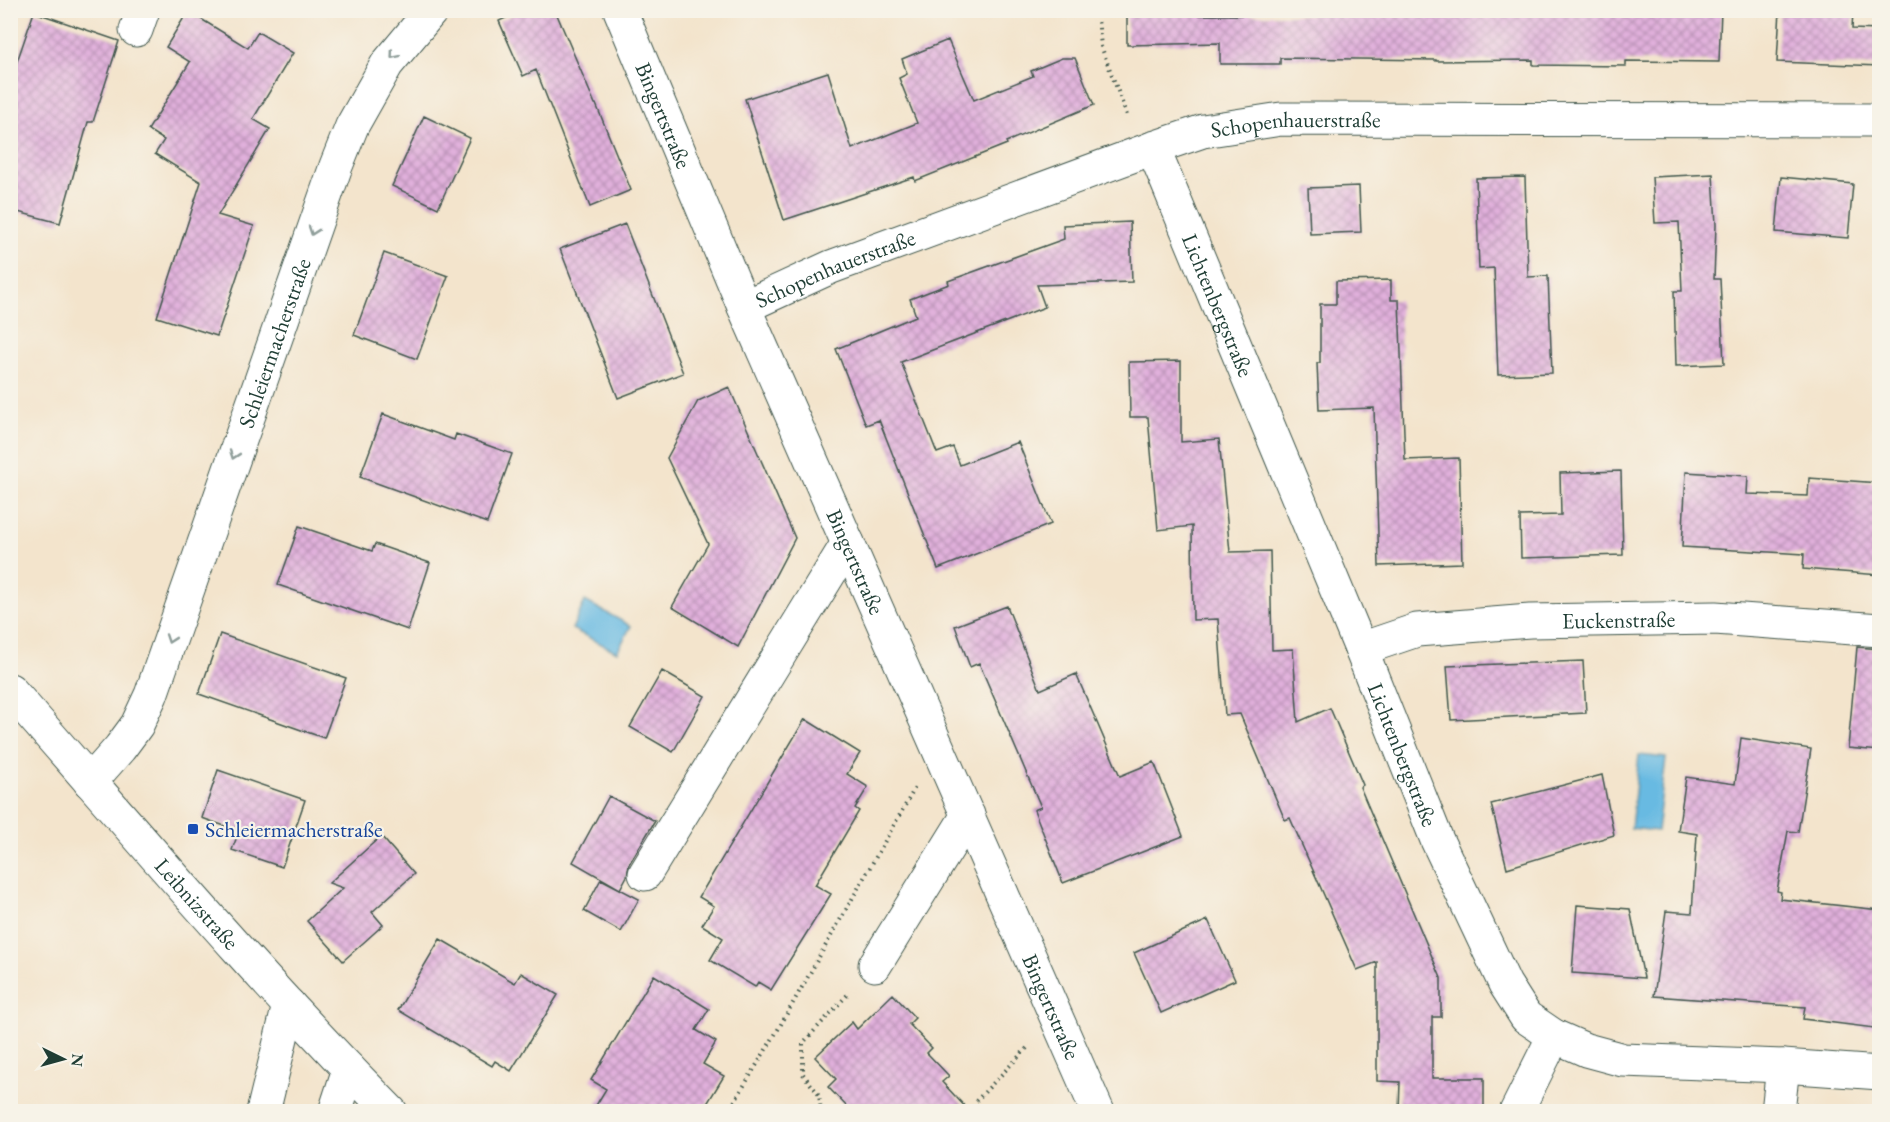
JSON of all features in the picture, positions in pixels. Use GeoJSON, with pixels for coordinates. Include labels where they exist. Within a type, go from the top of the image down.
{"type":"FeatureCollection","features":[{"type":"Feature","properties":{"kind":"street","name":"Schleiermacherstraße"},"geometry":{"type":"LineString","coordinates":[[90,782],[137,725],[151,695],[352,126],[387,64],[432,10]]}},
{"type":"Feature","properties":{"kind":"street","name":"Bingertstraße"},"geometry":{"type":"LineString","coordinates":[[620,10],[744,307],[1098,1112]]}},
{"type":"Feature","properties":{"kind":"street","name":"Schopenhauerstraße"},"geometry":{"type":"LineString","coordinates":[[744,307],[831,267],[1203,131],[1281,119],[1880,120]]}},
{"type":"Feature","properties":{"kind":"street","name":"Lichtenbergstraße"},"geometry":{"type":"LineString","coordinates":[[1153,148],[1361,649],[1437,840],[1505,984],[1526,1017],[1554,1036],[1586,1050],[1623,1060],[1783,1066],[1880,1073]]}},
{"type":"Feature","properties":{"kind":"street"},"geometry":{"type":"LineString","coordinates":[[645,874],[848,543]]}},
{"type":"Feature","properties":{"kind":"street","name":"Euckenstraße"},"geometry":{"type":"LineString","coordinates":[[1361,649],[1418,630],[1530,621],[1715,618],[1880,630]]}},
{"type":"Feature","properties":{"kind":"street","name":"Leibnizstraße"},"geometry":{"type":"LineString","coordinates":[[10,690],[289,1005],[391,1112]]}},
{"type":"Feature","properties":{"kind":"street"},"geometry":{"type":"LineString","coordinates":[[875,965],[968,815]]}},
{"type":"Feature","properties":{"kind":"street"},"geometry":{"type":"LineString","coordinates":[[263,1112],[289,1005]]}},
{"type":"Feature","properties":{"kind":"street"},"geometry":{"type":"LineString","coordinates":[[1516,1112],[1554,1036]]}},
{"type":"Feature","properties":{"kind":"street"},"geometry":{"type":"LineString","coordinates":[[1778,1112],[1783,1066]]}},
{"type":"Feature","properties":{"kind":"street"},"geometry":{"type":"LineString","coordinates":[[335,1112],[349,1069]]}},
{"type":"Feature","properties":{"kind":"path"},"geometry":{"type":"LineString","coordinates":[[1097,10],[1101,46],[1132,129],[1153,148]]}},
{"type":"Feature","properties":{"kind":"path"},"geometry":{"type":"LineString","coordinates":[[728,1112],[776,1033],[938,747]]}},
{"type":"Feature","properties":{"kind":"path"},"geometry":{"type":"LineString","coordinates":[[821,1112],[819,1095],[802,1074],[803,1043],[875,965]]}},
{"type":"Feature","properties":{"kind":"path"},"geometry":{"type":"LineString","coordinates":[[976,1101],[1056,1017]]}},
{"type":"Feature","properties":{"kind":"water"},"geometry":{"type":"Polygon","coordinates":[[[585,601],[631,626],[617,652],[572,629],[585,601]]]}},
{"type":"Feature","properties":{"kind":"water"},"geometry":{"type":"Polygon","coordinates":[[[1639,755],[1666,758],[1657,831],[1631,828],[1639,755]]]}},
{"type":"Feature","properties":{"kind":"building"},"geometry":{"type":"Polygon","coordinates":[[[523,10],[555,10],[631,190],[590,207],[536,70],[523,76],[499,21],[523,10]]]}},
{"type":"Feature","properties":{"kind":"building"},"geometry":{"type":"Polygon","coordinates":[[[1127,10],[1179,10],[1179,15],[1311,15],[1311,10],[1721,10],[1719,62],[1626,61],[1626,66],[1533,65],[1533,60],[1280,58],[1280,64],[1220,64],[1220,43],[1127,45],[1127,10]]]}},
{"type":"Feature","properties":{"kind":"building"},"geometry":{"type":"Polygon","coordinates":[[[1780,10],[1853,10],[1852,29],[1880,30],[1880,66],[1777,62],[1780,10]]]}},
{"type":"Feature","properties":{"kind":"building"},"geometry":{"type":"Polygon","coordinates":[[[188,11],[248,48],[258,32],[293,53],[253,119],[270,129],[218,215],[254,226],[217,336],[157,317],[201,182],[155,154],[164,140],[148,130],[190,62],[166,47],[188,11]]]}},
{"type":"Feature","properties":{"kind":"building"},"geometry":{"type":"Polygon","coordinates":[[[34,12],[119,41],[93,122],[88,122],[60,223],[10,210],[10,82],[34,12]]]}},
{"type":"Feature","properties":{"kind":"building"},"geometry":{"type":"Polygon","coordinates":[[[948,40],[974,100],[1033,76],[1031,71],[1062,58],[1075,58],[1094,105],[1006,142],[1007,144],[915,181],[914,177],[784,220],[745,99],[828,72],[852,149],[917,123],[899,78],[907,74],[902,59],[948,40]]]}},
{"type":"Feature","properties":{"kind":"building"},"geometry":{"type":"Polygon","coordinates":[[[424,116],[470,138],[438,208],[392,186],[424,116]]]}},
{"type":"Feature","properties":{"kind":"building"},"geometry":{"type":"Polygon","coordinates":[[[1713,174],[1716,225],[1714,279],[1720,279],[1724,364],[1676,366],[1674,291],[1682,291],[1679,222],[1655,223],[1652,177],[1713,174]]]}},
{"type":"Feature","properties":{"kind":"building"},"geometry":{"type":"Polygon","coordinates":[[[1525,177],[1528,277],[1548,276],[1552,373],[1498,375],[1494,268],[1479,269],[1476,178],[1525,177]]]}},
{"type":"Feature","properties":{"kind":"building"},"geometry":{"type":"Polygon","coordinates":[[[1781,177],[1853,184],[1848,238],[1776,232],[1781,177]]]}},
{"type":"Feature","properties":{"kind":"building"},"geometry":{"type":"Polygon","coordinates":[[[1359,186],[1361,232],[1310,234],[1308,188],[1359,186]]]}},
{"type":"Feature","properties":{"kind":"building"},"geometry":{"type":"Polygon","coordinates":[[[1130,222],[1132,282],[1037,285],[1045,307],[901,362],[937,453],[953,447],[960,465],[1018,442],[1051,524],[938,569],[879,420],[866,425],[836,349],[916,316],[910,299],[949,284],[948,281],[1064,239],[1063,225],[1130,222]]]}},
{"type":"Feature","properties":{"kind":"building"},"geometry":{"type":"Polygon","coordinates":[[[625,224],[683,373],[618,398],[560,249],[625,224]]]}},
{"type":"Feature","properties":{"kind":"building"},"geometry":{"type":"Polygon","coordinates":[[[384,253],[448,276],[417,359],[354,335],[384,253]]]}},
{"type":"Feature","properties":{"kind":"building"},"geometry":{"type":"Polygon","coordinates":[[[1391,280],[1391,300],[1399,300],[1405,460],[1459,458],[1462,563],[1379,566],[1374,408],[1319,410],[1317,363],[1320,363],[1320,304],[1336,304],[1336,281],[1391,280]]]}},
{"type":"Feature","properties":{"kind":"building"},"geometry":{"type":"Polygon","coordinates":[[[1181,361],[1181,442],[1219,439],[1230,552],[1270,551],[1272,650],[1293,649],[1298,722],[1330,708],[1363,785],[1360,787],[1441,978],[1441,1017],[1432,1017],[1432,1078],[1484,1078],[1484,1111],[1399,1111],[1400,1082],[1377,1081],[1377,962],[1357,970],[1290,818],[1285,820],[1240,714],[1225,715],[1218,619],[1193,620],[1192,526],[1158,530],[1148,417],[1130,417],[1129,362],[1181,361]]]}},
{"type":"Feature","properties":{"kind":"building"},"geometry":{"type":"Polygon","coordinates":[[[729,387],[795,538],[738,647],[672,607],[708,544],[667,458],[698,401],[729,387]]]}},
{"type":"Feature","properties":{"kind":"building"},"geometry":{"type":"Polygon","coordinates":[[[383,414],[454,440],[456,434],[512,454],[487,523],[360,477],[383,414]]]}},
{"type":"Feature","properties":{"kind":"building"},"geometry":{"type":"Polygon","coordinates":[[[1621,471],[1623,555],[1521,558],[1520,516],[1561,515],[1560,473],[1621,471]]]}},
{"type":"Feature","properties":{"kind":"building"},"geometry":{"type":"Polygon","coordinates":[[[1686,472],[1748,476],[1747,494],[1808,496],[1809,478],[1880,483],[1880,575],[1803,569],[1804,554],[1682,547],[1686,472]]]}},
{"type":"Feature","properties":{"kind":"building"},"geometry":{"type":"Polygon","coordinates":[[[299,526],[372,551],[375,544],[430,563],[408,630],[278,585],[299,526]]]}},
{"type":"Feature","properties":{"kind":"building"},"geometry":{"type":"Polygon","coordinates":[[[1007,606],[1040,690],[1076,674],[1120,776],[1154,762],[1183,836],[1063,883],[1034,810],[1041,807],[979,663],[970,667],[955,626],[1007,606]]]}},
{"type":"Feature","properties":{"kind":"building"},"geometry":{"type":"Polygon","coordinates":[[[220,634],[346,678],[324,738],[199,694],[220,634]]]}},
{"type":"Feature","properties":{"kind":"building"},"geometry":{"type":"Polygon","coordinates":[[[1857,647],[1880,649],[1880,751],[1848,748],[1857,647]]]}},
{"type":"Feature","properties":{"kind":"building"},"geometry":{"type":"Polygon","coordinates":[[[1583,661],[1586,713],[1451,720],[1447,666],[1583,661]]]}},
{"type":"Feature","properties":{"kind":"building"},"geometry":{"type":"Polygon","coordinates":[[[662,671],[705,696],[673,752],[630,727],[662,671]]]}},
{"type":"Feature","properties":{"kind":"building"},"geometry":{"type":"Polygon","coordinates":[[[805,719],[860,753],[847,774],[868,787],[855,808],[859,811],[815,885],[831,894],[771,990],[758,982],[755,987],[710,960],[723,938],[702,925],[714,906],[699,897],[805,719]]]}},
{"type":"Feature","properties":{"kind":"building"},"geometry":{"type":"Polygon","coordinates":[[[1741,738],[1811,749],[1798,832],[1788,831],[1777,891],[1781,892],[1780,899],[1880,910],[1880,976],[1874,1028],[1803,1019],[1805,1007],[1654,996],[1666,911],[1692,913],[1697,834],[1678,831],[1686,777],[1735,784],[1741,738]]]}},
{"type":"Feature","properties":{"kind":"building"},"geometry":{"type":"Polygon","coordinates":[[[218,770],[305,800],[282,867],[232,850],[239,831],[202,818],[218,770]]]}},
{"type":"Feature","properties":{"kind":"building"},"geometry":{"type":"Polygon","coordinates":[[[1602,775],[1614,835],[1507,868],[1491,804],[1602,775]]]}},
{"type":"Feature","properties":{"kind":"building"},"geometry":{"type":"Polygon","coordinates":[[[609,796],[655,821],[629,864],[627,876],[620,889],[573,862],[609,796]]]}},
{"type":"Feature","properties":{"kind":"building"},"geometry":{"type":"Polygon","coordinates":[[[381,836],[414,874],[372,912],[383,925],[343,961],[307,921],[343,888],[329,883],[381,836]]]}},
{"type":"Feature","properties":{"kind":"building"},"geometry":{"type":"Polygon","coordinates":[[[601,879],[639,899],[621,932],[584,911],[601,879]]]}},
{"type":"Feature","properties":{"kind":"building"},"geometry":{"type":"Polygon","coordinates":[[[1577,905],[1630,909],[1644,978],[1572,973],[1577,905]]]}},
{"type":"Feature","properties":{"kind":"building"},"geometry":{"type":"Polygon","coordinates":[[[1208,920],[1235,980],[1161,1013],[1134,953],[1208,920]]]}},
{"type":"Feature","properties":{"kind":"building"},"geometry":{"type":"Polygon","coordinates":[[[440,939],[515,983],[521,973],[558,995],[511,1071],[495,1061],[492,1066],[398,1010],[440,939]]]}},
{"type":"Feature","properties":{"kind":"building"},"geometry":{"type":"Polygon","coordinates":[[[654,975],[709,1009],[696,1030],[716,1042],[703,1064],[724,1076],[702,1112],[592,1112],[606,1089],[591,1080],[654,975]]]}},
{"type":"Feature","properties":{"kind":"building"},"geometry":{"type":"Polygon","coordinates":[[[893,994],[915,1018],[909,1024],[932,1048],[927,1053],[949,1076],[942,1082],[970,1112],[852,1112],[828,1087],[836,1079],[815,1057],[852,1022],[857,1029],[893,994]]]}},
{"type":"Feature","properties":{"kind":"place","name":"Schleiermacherstraße"},"geometry":{"type":"Point","coordinates":[193,829]}}]}
